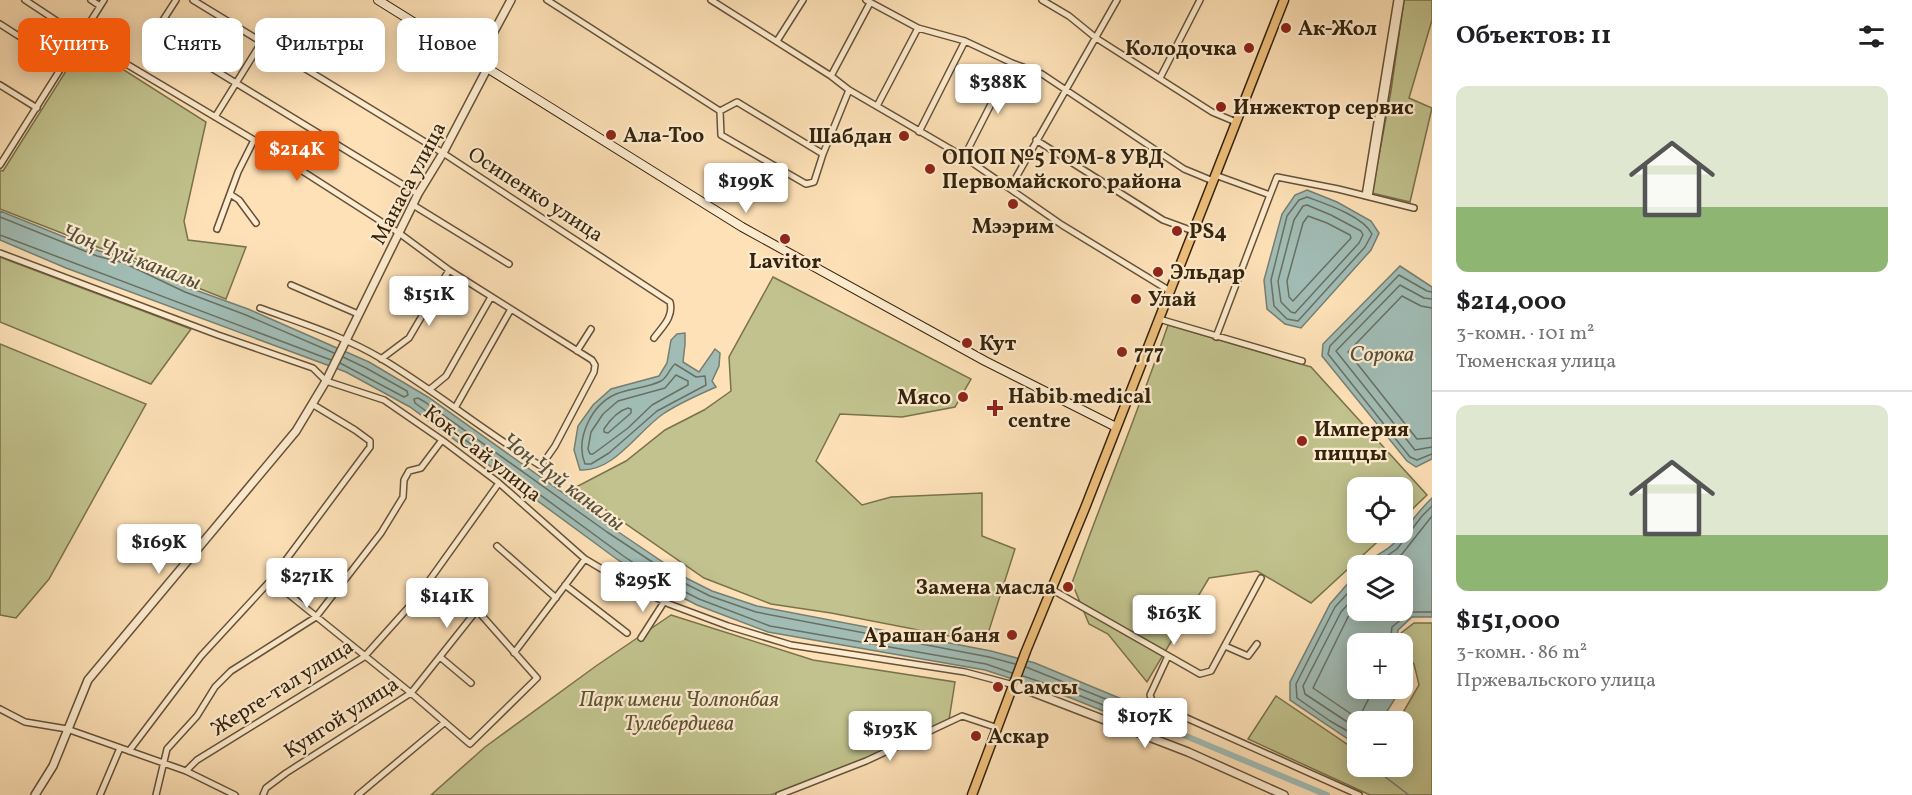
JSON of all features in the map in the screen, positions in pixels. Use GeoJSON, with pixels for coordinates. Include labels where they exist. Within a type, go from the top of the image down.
{"type":"FeatureCollection","features":[{"type":"Feature","properties":{"kind":"main road"},"geometry":{"type":"LineString","coordinates":[[378,0],[406,18]]}},
{"type":"Feature","properties":{"kind":"main road"},"geometry":{"type":"LineString","coordinates":[[972,795],[1026,651],[1284,0]]}},
{"type":"Feature","properties":{"kind":"main road"},"geometry":{"type":"LineString","coordinates":[[491,72],[742,227],[985,361],[1116,427]]}},
{"type":"Feature","properties":{"kind":"street"},"geometry":{"type":"LineString","coordinates":[[25,0],[52,18]]}},
{"type":"Feature","properties":{"kind":"street"},"geometry":{"type":"LineString","coordinates":[[91,0],[100,6]]}},
{"type":"Feature","properties":{"kind":"street"},"geometry":{"type":"LineString","coordinates":[[93,18],[104,0]]}},
{"type":"Feature","properties":{"kind":"street"},"geometry":{"type":"LineString","coordinates":[[164,18],[176,0]]}},
{"type":"Feature","properties":{"kind":"street","name":"Осипенко улица"},"geometry":{"type":"LineString","coordinates":[[193,0],[255,39]]}},
{"type":"Feature","properties":{"kind":"street"},"geometry":{"type":"LineString","coordinates":[[498,24],[511,0]]}},
{"type":"Feature","properties":{"kind":"street"},"geometry":{"type":"LineString","coordinates":[[547,0],[720,111]]}},
{"type":"Feature","properties":{"kind":"street"},"geometry":{"type":"LineString","coordinates":[[711,0],[831,76],[849,90],[964,157],[1062,225],[1170,291]]}},
{"type":"Feature","properties":{"kind":"street"},"geometry":{"type":"LineString","coordinates":[[777,41],[802,0]]}},
{"type":"Feature","properties":{"kind":"street"},"geometry":{"type":"LineString","coordinates":[[1042,0],[1069,16],[1096,38],[1212,112],[1236,122]]}},
{"type":"Feature","properties":{"kind":"street"},"geometry":{"type":"LineString","coordinates":[[1010,188],[1117,0]]}},
{"type":"Feature","properties":{"kind":"street"},"geometry":{"type":"LineString","coordinates":[[1160,78],[1200,0]]}},
{"type":"Feature","properties":{"kind":"street"},"geometry":{"type":"LineString","coordinates":[[1367,196],[1399,0]]}},
{"type":"Feature","properties":{"kind":"street"},"geometry":{"type":"LineString","coordinates":[[831,76],[868,1],[918,28],[965,41],[1042,74],[1184,169],[1270,195]]}},
{"type":"Feature","properties":{"kind":"street"},"geometry":{"type":"LineString","coordinates":[[0,24],[18,36]]}},
{"type":"Feature","properties":{"kind":"street"},"geometry":{"type":"LineString","coordinates":[[877,106],[918,28]]}},
{"type":"Feature","properties":{"kind":"street"},"geometry":{"type":"LineString","coordinates":[[920,132],[965,41]]}},
{"type":"Feature","properties":{"kind":"street"},"geometry":{"type":"LineString","coordinates":[[215,117],[255,53]]}},
{"type":"Feature","properties":{"kind":"street"},"geometry":{"type":"LineString","coordinates":[[964,157],[1012,63]]}},
{"type":"Feature","properties":{"kind":"street"},"geometry":{"type":"LineString","coordinates":[[130,66],[254,140],[399,233],[449,270],[592,360],[595,365],[594,372],[555,446],[541,466],[505,444],[381,358],[260,308]]}},
{"type":"Feature","properties":{"kind":"street"},"geometry":{"type":"LineString","coordinates":[[1,166],[60,72]]}},
{"type":"Feature","properties":{"kind":"street"},"geometry":{"type":"LineString","coordinates":[[219,72],[418,194]]}},
{"type":"Feature","properties":{"kind":"street","name":"Осипенко улица"},"geometry":{"type":"LineString","coordinates":[[309,72],[443,153],[670,302],[670,316],[654,338]]}},
{"type":"Feature","properties":{"kind":"street","name":"Манаса улица"},"geometry":{"type":"LineString","coordinates":[[326,381],[418,194],[443,153],[484,72]]}},
{"type":"Feature","properties":{"kind":"street"},"geometry":{"type":"LineString","coordinates":[[0,85],[37,108]]}},
{"type":"Feature","properties":{"kind":"street"},"geometry":{"type":"LineString","coordinates":[[720,111],[721,135],[806,184],[814,182],[849,90]]}},
{"type":"Feature","properties":{"kind":"street"},"geometry":{"type":"LineString","coordinates":[[720,111],[737,102],[823,154]]}},
{"type":"Feature","properties":{"kind":"street"},"geometry":{"type":"LineString","coordinates":[[217,229],[238,172],[254,140]]}},
{"type":"Feature","properties":{"kind":"street"},"geometry":{"type":"LineString","coordinates":[[1036,140],[1163,220],[1193,231]]}},
{"type":"Feature","properties":{"kind":"street"},"geometry":{"type":"LineString","coordinates":[[1216,337],[1277,177],[1414,208]]}},
{"type":"Feature","properties":{"kind":"street"},"geometry":{"type":"LineString","coordinates":[[230,194],[239,200],[256,223]]}},
{"type":"Feature","properties":{"kind":"street"},"geometry":{"type":"LineString","coordinates":[[413,205],[509,264]]}},
{"type":"Feature","properties":{"kind":"street","name":"Кок-Сай улица"},"geometry":{"type":"LineString","coordinates":[[0,253],[218,335],[314,368],[326,381],[384,400],[499,483],[585,559],[664,602],[728,626],[791,645],[965,672],[1014,685]]}},
{"type":"Feature","properties":{"kind":"street"},"geometry":{"type":"LineString","coordinates":[[381,358],[409,338],[449,270]]}},
{"type":"Feature","properties":{"kind":"street"},"geometry":{"type":"LineString","coordinates":[[291,285],[358,314]]}},
{"type":"Feature","properties":{"kind":"street"},"geometry":{"type":"LineString","coordinates":[[429,390],[446,376],[492,297]]}},
{"type":"Feature","properties":{"kind":"street"},"geometry":{"type":"LineString","coordinates":[[455,408],[511,309]]}},
{"type":"Feature","properties":{"kind":"street"},"geometry":{"type":"LineString","coordinates":[[1159,319],[1302,361]]}},
{"type":"Feature","properties":{"kind":"street"},"geometry":{"type":"LineString","coordinates":[[577,351],[591,329]]}},
{"type":"Feature","properties":{"kind":"street"},"geometry":{"type":"LineString","coordinates":[[35,795],[53,766],[88,681],[296,431],[326,381]]}},
{"type":"Feature","properties":{"kind":"street"},"geometry":{"type":"LineString","coordinates":[[129,751],[201,656],[271,580],[370,447],[370,441],[312,404]]}},
{"type":"Feature","properties":{"kind":"street"},"geometry":{"type":"LineString","coordinates":[[156,795],[167,749],[197,716],[215,687],[231,671],[316,617],[381,533],[403,497],[404,480],[409,471],[421,468],[442,440]]}},
{"type":"Feature","properties":{"kind":"street","name":"Жерге-тал улица"},"geometry":{"type":"LineString","coordinates":[[186,771],[197,760],[364,657],[416,599],[499,483]]}},
{"type":"Feature","properties":{"kind":"street"},"geometry":{"type":"LineString","coordinates":[[497,546],[556,598]]}},
{"type":"Feature","properties":{"kind":"street"},"geometry":{"type":"LineString","coordinates":[[514,652],[585,559]]}},
{"type":"Feature","properties":{"kind":"street"},"geometry":{"type":"LineString","coordinates":[[1051,590],[1200,674],[1211,671],[1261,578]]}},
{"type":"Feature","properties":{"kind":"street"},"geometry":{"type":"LineString","coordinates":[[271,580],[411,693],[444,723],[358,795]]}},
{"type":"Feature","properties":{"kind":"street"},"geometry":{"type":"LineString","coordinates":[[565,585],[627,633]]}},
{"type":"Feature","properties":{"kind":"street"},"geometry":{"type":"LineString","coordinates":[[641,638],[664,602]]}},
{"type":"Feature","properties":{"kind":"street","name":"Кунгой улица"},"geometry":{"type":"LineString","coordinates":[[263,795],[266,788],[285,773],[411,693],[477,610],[537,678],[470,744],[444,723]]}},
{"type":"Feature","properties":{"kind":"street"},"geometry":{"type":"LineString","coordinates":[[1225,646],[1248,656],[1257,644]]}},
{"type":"Feature","properties":{"kind":"street"},"geometry":{"type":"LineString","coordinates":[[1168,656],[1150,695],[1153,703],[1359,795]]}},
{"type":"Feature","properties":{"kind":"street"},"geometry":{"type":"LineString","coordinates":[[440,657],[471,684]]}},
{"type":"Feature","properties":{"kind":"street"},"geometry":{"type":"LineString","coordinates":[[1014,685],[1188,752],[1284,795]]}},
{"type":"Feature","properties":{"kind":"street"},"geometry":{"type":"LineString","coordinates":[[0,709],[25,722],[67,729],[186,771],[235,795]]}},
{"type":"Feature","properties":{"kind":"street"},"geometry":{"type":"LineString","coordinates":[[780,795],[866,761],[962,716],[998,728]]}},
{"type":"Feature","properties":{"kind":"street"},"geometry":{"type":"LineString","coordinates":[[100,795],[120,748]]}},
{"type":"Feature","properties":{"kind":"green space"},"geometry":{"type":"Polygon","coordinates":[[[1404,0],[1432,0],[1432,20],[1409,98],[1432,108],[1410,202],[1372,193],[1391,91],[1404,0]]]}},
{"type":"Feature","properties":{"kind":"green space"},"geometry":{"type":"Polygon","coordinates":[[[65,72],[127,72],[206,122],[184,221],[188,240],[246,247],[226,299],[188,284],[126,254],[100,248],[0,209],[0,170],[3,171],[65,72]]]}},
{"type":"Feature","properties":{"kind":"green space"},"geometry":{"type":"Polygon","coordinates":[[[0,257],[191,329],[151,384],[0,322],[0,257]]]}},
{"type":"Feature","properties":{"kind":"green space"},"geometry":{"type":"Polygon","coordinates":[[[773,277],[971,379],[955,407],[902,417],[840,414],[816,461],[862,505],[891,497],[982,493],[982,536],[1015,549],[985,643],[831,613],[771,604],[704,578],[574,488],[626,461],[665,430],[704,410],[731,391],[729,357],[773,277]]]}},
{"type":"Feature","properties":{"kind":"green space"},"geometry":{"type":"Polygon","coordinates":[[[1168,325],[1311,367],[1411,477],[1347,477],[1347,543],[1376,543],[1363,555],[1347,555],[1347,570],[1311,603],[1257,571],[1209,578],[1147,682],[1108,634],[1089,624],[1072,583],[1168,325]]]}},
{"type":"Feature","properties":{"kind":"green space"},"geometry":{"type":"Polygon","coordinates":[[[0,344],[146,404],[49,579],[16,618],[0,615],[0,344]]]}},
{"type":"Feature","properties":{"kind":"green space"},"geometry":{"type":"Polygon","coordinates":[[[1413,480],[1427,495],[1413,508],[1413,480]]]}},
{"type":"Feature","properties":{"kind":"green space","name":"Парк имени Чолпонбая Тулебердиева"},"geometry":{"type":"Polygon","coordinates":[[[671,615],[813,660],[955,682],[949,720],[874,755],[771,795],[431,795],[485,747],[596,666],[671,615]]]}},
{"type":"Feature","properties":{"kind":"green space"},"geometry":{"type":"Polygon","coordinates":[[[1414,623],[1432,623],[1432,795],[1370,795],[1248,739],[1276,696],[1347,744],[1347,777],[1413,777],[1413,711],[1404,711],[1413,699],[1419,685],[1413,663],[1413,633],[1401,633],[1414,623]]]}},
{"type":"Feature","properties":{"kind":"water","name":"Сорока"},"geometry":{"type":"Polygon","coordinates":[[[1307,190],[1337,202],[1371,221],[1379,233],[1371,250],[1301,328],[1285,324],[1267,309],[1264,280],[1282,214],[1295,195],[1307,190]]]}},
{"type":"Feature","properties":{"kind":"water"},"geometry":{"type":"Polygon","coordinates":[[[0,211],[99,251],[125,257],[187,287],[248,309],[369,362],[428,397],[611,527],[688,579],[712,591],[757,606],[991,651],[1035,663],[1136,705],[1128,721],[1071,698],[985,670],[768,632],[697,605],[650,581],[618,560],[410,407],[346,372],[66,268],[0,240],[0,211]]]}},
{"type":"Feature","properties":{"kind":"water","name":"Сорока"},"geometry":{"type":"Polygon","coordinates":[[[1400,266],[1432,287],[1432,459],[1416,467],[1407,461],[1322,356],[1323,344],[1400,266]]]}},
{"type":"Feature","properties":{"kind":"water"},"geometry":{"type":"Polygon","coordinates":[[[685,333],[683,362],[699,372],[715,349],[720,353],[719,366],[712,381],[716,387],[663,414],[604,465],[580,470],[574,450],[578,426],[593,405],[611,389],[659,376],[667,363],[671,340],[677,334],[685,333]]]}},
{"type":"Feature","properties":{"kind":"water"},"geometry":{"type":"Polygon","coordinates":[[[1432,498],[1432,617],[1413,617],[1413,555],[1378,555],[1394,543],[1413,543],[1413,520],[1432,498]]]}},
{"type":"Feature","properties":{"kind":"water"},"geometry":{"type":"Polygon","coordinates":[[[1347,584],[1347,621],[1408,621],[1398,633],[1347,633],[1347,699],[1395,699],[1387,711],[1347,711],[1347,738],[1290,700],[1290,682],[1330,604],[1347,584]]]}},
{"type":"Feature","properties":{"kind":"waterway","name":"Чоң Чүй каналы"},"geometry":{"type":"LineString","coordinates":[[1126,711],[1327,795]]}},
{"type":"Feature","properties":{"kind":"waterway"},"geometry":{"type":"LineString","coordinates":[[1385,777],[1409,795]]}},
{"type":"Feature","properties":{"kind":"place","name":"Ак-Жол"},"geometry":{"type":"Point","coordinates":[1286,28]}},
{"type":"Feature","properties":{"kind":"place","name":"Колодочка"},"geometry":{"type":"Point","coordinates":[1249,48]}},
{"type":"Feature","properties":{"kind":"place","name":"Инжектор сервис"},"geometry":{"type":"Point","coordinates":[1221,107]}},
{"type":"Feature","properties":{"kind":"place","name":"Ала-Тоо"},"geometry":{"type":"Point","coordinates":[611,135]}},
{"type":"Feature","properties":{"kind":"place","name":"Шабдан"},"geometry":{"type":"Point","coordinates":[904,136]}},
{"type":"Feature","properties":{"kind":"place","name":"ОПОП №5 ГОМ-8 УВД Первомайского района"},"geometry":{"type":"Point","coordinates":[930,169]}},
{"type":"Feature","properties":{"kind":"place","name":"Мээрим"},"geometry":{"type":"Point","coordinates":[1013,204]}},
{"type":"Feature","properties":{"kind":"place","name":"PS4"},"geometry":{"type":"Point","coordinates":[1177,231]}},
{"type":"Feature","properties":{"kind":"place","name":"Lavitor"},"geometry":{"type":"Point","coordinates":[785,239]}},
{"type":"Feature","properties":{"kind":"place","name":"Эльдар"},"geometry":{"type":"Point","coordinates":[1158,272]}},
{"type":"Feature","properties":{"kind":"place","name":"Улай"},"geometry":{"type":"Point","coordinates":[1136,299]}},
{"type":"Feature","properties":{"kind":"place","name":"Кут"},"geometry":{"type":"Point","coordinates":[967,343]}},
{"type":"Feature","properties":{"kind":"place","name":"777"},"geometry":{"type":"Point","coordinates":[1122,352]}},
{"type":"Feature","properties":{"kind":"place","name":"Мясо"},"geometry":{"type":"Point","coordinates":[963,397]}},
{"type":"Feature","properties":{"kind":"place","name":"Habib medical centre"},"geometry":{"type":"Point","coordinates":[995,408]}},
{"type":"Feature","properties":{"kind":"place","name":"Империя пиццы"},"geometry":{"type":"Point","coordinates":[1302,441]}},
{"type":"Feature","properties":{"kind":"place","name":"Замена масла"},"geometry":{"type":"Point","coordinates":[1068,587]}},
{"type":"Feature","properties":{"kind":"place","name":"Арашан баня"},"geometry":{"type":"Point","coordinates":[1012,635]}},
{"type":"Feature","properties":{"kind":"place","name":"Самсы"},"geometry":{"type":"Point","coordinates":[998,687]}},
{"type":"Feature","properties":{"kind":"place","name":"Аскар"},"geometry":{"type":"Point","coordinates":[976,736]}}]}
